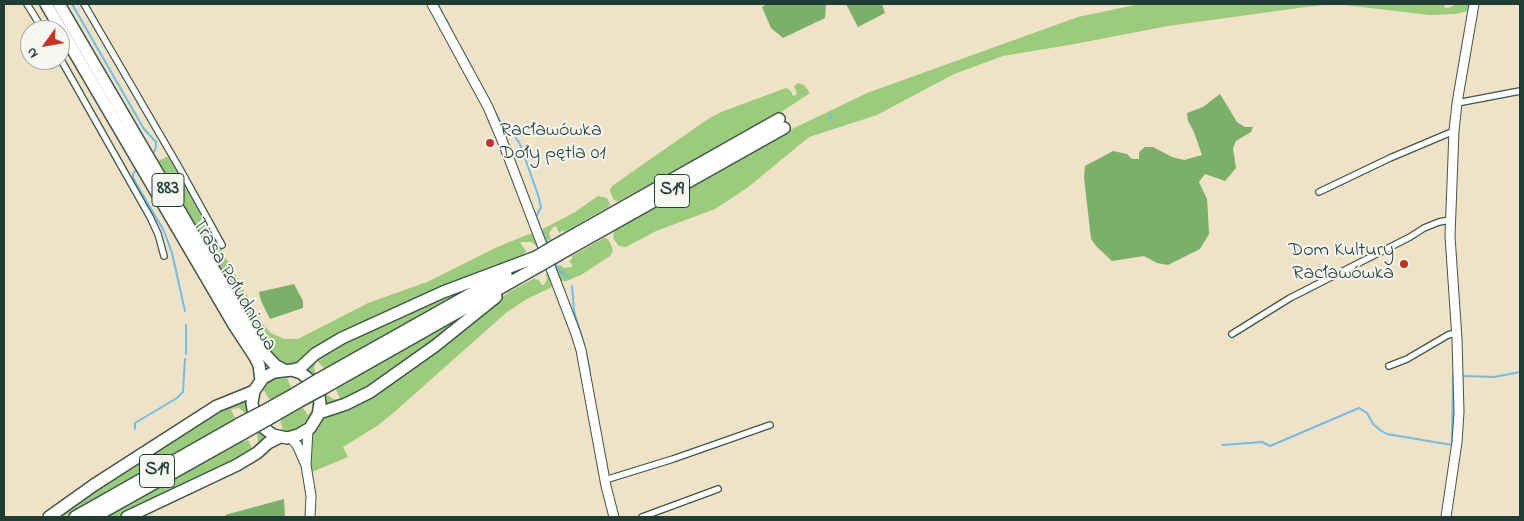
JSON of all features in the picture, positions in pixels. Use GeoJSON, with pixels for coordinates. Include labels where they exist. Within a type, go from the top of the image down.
{"type":"FeatureCollection","features":[{"type":"Feature","properties":{"kind":"highway","name":"Trasa Południowa"},"geometry":{"type":"LineString","coordinates":[[46,4],[234,325],[255,356],[259,365],[261,381]]}},
{"type":"Feature","properties":{"kind":"highway","name":"Trasa Południowa"},"geometry":{"type":"LineString","coordinates":[[59,4],[261,350],[275,365],[288,370]]}},
{"type":"Feature","properties":{"kind":"highway","name":"S19"},"geometry":{"type":"LineString","coordinates":[[94,517],[321,383],[781,124]]}},
{"type":"Feature","properties":{"kind":"highway"},"geometry":{"type":"LineString","coordinates":[[285,437],[266,431],[257,422],[252,407],[254,391],[261,381],[271,373],[300,368],[315,354],[342,338],[443,292],[538,261]]}},
{"type":"Feature","properties":{"kind":"highway","name":"S19"},"geometry":{"type":"LineString","coordinates":[[321,383],[519,277],[538,261]]}},
{"type":"Feature","properties":{"kind":"highway"},"geometry":{"type":"LineString","coordinates":[[126,517],[237,465],[258,453],[268,443],[285,437],[298,436],[308,430],[319,413],[346,404],[370,392],[435,346],[519,277]]}},
{"type":"Feature","properties":{"kind":"highway","name":"883"},"geometry":{"type":"LineString","coordinates":[[288,370],[304,375],[316,388],[320,400],[319,413]]}},
{"type":"Feature","properties":{"kind":"highway"},"geometry":{"type":"LineString","coordinates":[[49,517],[94,485],[217,406],[254,391]]}},
{"type":"Feature","properties":{"kind":"highway","name":"S19"},"geometry":{"type":"LineString","coordinates":[[75,517],[242,429]]}},
{"type":"Feature","properties":{"kind":"street"},"geometry":{"type":"LineString","coordinates":[[27,4],[37,20]]}},
{"type":"Feature","properties":{"kind":"street"},"geometry":{"type":"LineString","coordinates":[[84,4],[222,245]]}},
{"type":"Feature","properties":{"kind":"street"},"geometry":{"type":"LineString","coordinates":[[432,4],[493,118],[567,309],[581,350],[614,517]]}},
{"type":"Feature","properties":{"kind":"street"},"geometry":{"type":"LineString","coordinates":[[1446,517],[1458,422],[1456,333],[1451,270],[1450,220],[1454,131],[1474,4]]}},
{"type":"Feature","properties":{"kind":"street"},"geometry":{"type":"LineString","coordinates":[[67,70],[150,217],[158,234],[164,256]]}},
{"type":"Feature","properties":{"kind":"street"},"geometry":{"type":"LineString","coordinates":[[1457,103],[1520,91]]}},
{"type":"Feature","properties":{"kind":"street"},"geometry":{"type":"LineString","coordinates":[[1318,192],[1398,154],[1454,131]]}},
{"type":"Feature","properties":{"kind":"street"},"geometry":{"type":"LineString","coordinates":[[1232,334],[1290,298],[1424,228],[1450,220]]}},
{"type":"Feature","properties":{"kind":"street"},"geometry":{"type":"LineString","coordinates":[[1389,366],[1407,359],[1448,335],[1456,333]]}},
{"type":"Feature","properties":{"kind":"street"},"geometry":{"type":"LineString","coordinates":[[606,480],[673,459],[770,424]]}},
{"type":"Feature","properties":{"kind":"street"},"geometry":{"type":"LineString","coordinates":[[306,466],[308,430]]}},
{"type":"Feature","properties":{"kind":"street"},"geometry":{"type":"LineString","coordinates":[[285,437],[298,445],[306,466],[311,496],[310,517]]}},
{"type":"Feature","properties":{"kind":"street"},"geometry":{"type":"LineString","coordinates":[[642,517],[718,489]]}},
{"type":"Feature","properties":{"kind":"green space"},"geometry":{"type":"Polygon","coordinates":[[[767,4],[826,4],[825,18],[783,38],[771,28],[762,7],[767,4]]]}},
{"type":"Feature","properties":{"kind":"green space"},"geometry":{"type":"Polygon","coordinates":[[[846,4],[882,4],[885,13],[858,27],[846,4]]]}},
{"type":"Feature","properties":{"kind":"green space"},"geometry":{"type":"Polygon","coordinates":[[[1140,4],[1336,4],[1168,26],[1003,56],[954,74],[877,115],[809,137],[747,188],[715,209],[656,231],[626,247],[619,246],[613,238],[614,231],[790,130],[867,93],[1078,17],[1140,4]]]}},
{"type":"Feature","properties":{"kind":"green space"},"geometry":{"type":"Polygon","coordinates":[[[1336,4],[1444,4],[1444,7],[1448,8],[1457,4],[1470,4],[1467,11],[1456,14],[1429,15],[1336,4]]]}},
{"type":"Feature","properties":{"kind":"green space"},"geometry":{"type":"Polygon","coordinates":[[[798,83],[804,85],[810,93],[783,111],[619,201],[613,199],[610,190],[612,186],[708,119],[721,112],[786,88],[791,91],[793,96],[797,94],[794,86],[798,83]]]}},
{"type":"Feature","properties":{"kind":"green space"},"geometry":{"type":"Polygon","coordinates":[[[1220,94],[1237,122],[1245,127],[1253,127],[1251,132],[1236,141],[1233,148],[1236,168],[1225,181],[1205,174],[1199,182],[1207,199],[1209,234],[1200,249],[1168,265],[1157,263],[1144,256],[1112,261],[1091,239],[1084,177],[1085,166],[1113,151],[1127,154],[1132,159],[1139,159],[1139,152],[1145,147],[1153,147],[1172,157],[1184,160],[1202,155],[1188,121],[1187,113],[1203,107],[1220,94]]]}},
{"type":"Feature","properties":{"kind":"green space"},"geometry":{"type":"Polygon","coordinates":[[[169,156],[263,324],[271,333],[284,339],[298,339],[368,303],[427,282],[495,248],[529,234],[533,234],[538,247],[531,242],[520,243],[526,251],[523,256],[298,362],[292,364],[280,363],[268,354],[156,162],[169,156]]]}},
{"type":"Feature","properties":{"kind":"green space"},"geometry":{"type":"Polygon","coordinates":[[[598,196],[607,198],[610,204],[608,207],[564,232],[563,230],[559,233],[556,226],[553,227],[549,233],[551,239],[544,243],[541,231],[543,229],[575,212],[598,196]]]}},
{"type":"Feature","properties":{"kind":"green space"},"geometry":{"type":"Polygon","coordinates":[[[604,238],[608,239],[612,247],[613,251],[610,256],[581,275],[566,281],[560,281],[554,268],[560,265],[564,268],[573,266],[569,261],[572,259],[572,256],[604,238]]]}},
{"type":"Feature","properties":{"kind":"green space"},"geometry":{"type":"Polygon","coordinates":[[[548,272],[552,287],[527,299],[507,312],[392,414],[377,426],[343,447],[348,457],[312,472],[309,437],[324,416],[509,292],[535,278],[544,285],[547,279],[546,273],[548,272]]]}},
{"type":"Feature","properties":{"kind":"green space"},"geometry":{"type":"Polygon","coordinates":[[[472,283],[476,284],[327,368],[324,368],[317,361],[314,367],[316,374],[312,376],[304,370],[333,347],[472,283]]]}},
{"type":"Feature","properties":{"kind":"green space"},"geometry":{"type":"Polygon","coordinates":[[[294,284],[303,301],[303,308],[270,319],[261,301],[259,292],[294,284]]]}},
{"type":"Feature","properties":{"kind":"green space"},"geometry":{"type":"Polygon","coordinates":[[[476,309],[362,393],[325,406],[323,396],[326,394],[333,399],[340,399],[337,387],[476,309]]]}},
{"type":"Feature","properties":{"kind":"green space"},"geometry":{"type":"Polygon","coordinates":[[[281,375],[294,376],[304,381],[302,382],[293,376],[287,378],[290,389],[271,399],[269,399],[264,390],[258,396],[263,386],[273,378],[281,375]]]}},
{"type":"Feature","properties":{"kind":"green space"},"geometry":{"type":"Polygon","coordinates":[[[247,399],[248,412],[246,414],[239,408],[231,409],[235,418],[232,422],[63,517],[56,517],[218,411],[247,399]]]}},
{"type":"Feature","properties":{"kind":"green space"},"geometry":{"type":"Polygon","coordinates":[[[314,401],[314,412],[307,424],[300,429],[285,433],[268,427],[270,425],[277,430],[283,429],[280,421],[282,418],[301,408],[308,415],[312,410],[312,402],[314,401]]]}},
{"type":"Feature","properties":{"kind":"green space"},"geometry":{"type":"Polygon","coordinates":[[[260,431],[268,438],[252,452],[156,500],[117,517],[106,517],[243,440],[244,442],[248,440],[252,448],[258,442],[257,433],[260,431]]]}},
{"type":"Feature","properties":{"kind":"green space"},"geometry":{"type":"Polygon","coordinates":[[[284,499],[285,517],[227,517],[225,515],[284,499]]]}},
{"type":"Feature","properties":{"kind":"waterway"},"geometry":{"type":"LineString","coordinates":[[72,4],[144,129],[156,142],[154,152]]}},
{"type":"Feature","properties":{"kind":"waterway"},"geometry":{"type":"LineString","coordinates":[[438,4],[443,14]]}},
{"type":"Feature","properties":{"kind":"waterway"},"geometry":{"type":"LineString","coordinates":[[446,19],[452,31]]}},
{"type":"Feature","properties":{"kind":"waterway"},"geometry":{"type":"LineString","coordinates":[[460,46],[471,66]]}},
{"type":"Feature","properties":{"kind":"waterway"},"geometry":{"type":"LineString","coordinates":[[495,112],[500,121],[520,144],[541,207],[536,217],[539,223]]}},
{"type":"Feature","properties":{"kind":"waterway"},"geometry":{"type":"LineString","coordinates":[[829,114],[832,119]]}},
{"type":"Feature","properties":{"kind":"waterway"},"geometry":{"type":"LineString","coordinates":[[135,171],[133,178],[164,231],[172,253],[185,311]]}},
{"type":"Feature","properties":{"kind":"waterway"},"geometry":{"type":"LineString","coordinates":[[542,231],[548,246]]}},
{"type":"Feature","properties":{"kind":"waterway"},"geometry":{"type":"LineString","coordinates":[[555,261],[558,270],[569,278]]}},
{"type":"Feature","properties":{"kind":"waterway"},"geometry":{"type":"LineString","coordinates":[[572,286],[574,311],[584,344]]}},
{"type":"Feature","properties":{"kind":"waterway"},"geometry":{"type":"LineString","coordinates":[[186,325],[186,354]]}},
{"type":"Feature","properties":{"kind":"waterway"},"geometry":{"type":"LineString","coordinates":[[586,352],[590,372]]}},
{"type":"Feature","properties":{"kind":"waterway"},"geometry":{"type":"LineString","coordinates":[[135,429],[135,423],[177,398],[183,392],[185,359]]}},
{"type":"Feature","properties":{"kind":"waterway"},"geometry":{"type":"LineString","coordinates":[[1464,376],[1494,377],[1520,372]]}},
{"type":"Feature","properties":{"kind":"waterway"},"geometry":{"type":"LineString","coordinates":[[1222,445],[1262,442],[1270,446],[1359,408],[1367,413],[1373,424],[1387,434],[1452,445],[1453,375]]}},
{"type":"Feature","properties":{"kind":"place","name":"Racławówka Doły pętla 01"},"geometry":{"type":"Point","coordinates":[490,143]}},
{"type":"Feature","properties":{"kind":"place","name":"Dom Kultury Racławówka"},"geometry":{"type":"Point","coordinates":[1404,264]}}]}
